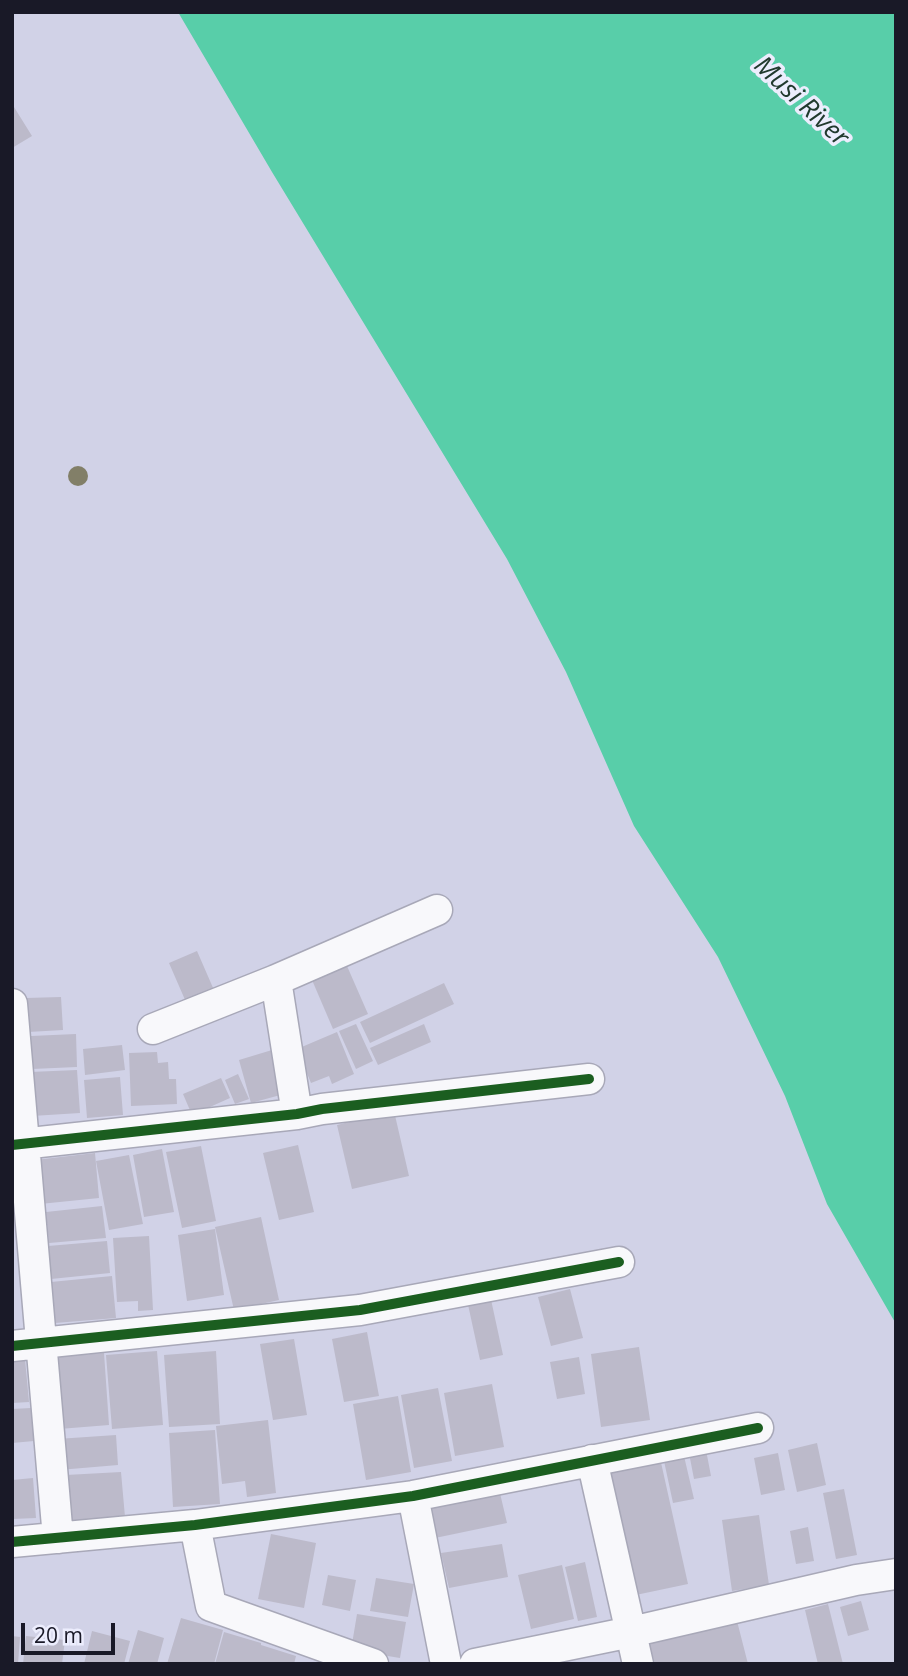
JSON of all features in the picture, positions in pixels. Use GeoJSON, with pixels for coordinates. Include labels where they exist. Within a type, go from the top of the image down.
{"type":"FeatureCollection","features":[{"type":"Feature","properties":{"kind":"street"},"geometry":{"type":"LineString","coordinates":[[153,1029],[276,980],[437,910]]}},
{"type":"Feature","properties":{"kind":"street"},"geometry":{"type":"LineString","coordinates":[[276,980],[297,1114]]}},
{"type":"Feature","properties":{"kind":"street"},"geometry":{"type":"LineString","coordinates":[[12,1004],[18,1144],[42,1344],[58,1538]]}},
{"type":"Feature","properties":{"kind":"street"},"geometry":{"type":"LineString","coordinates":[[18,1144],[589,1079]]}},
{"type":"Feature","properties":{"kind":"street"},"geometry":{"type":"LineString","coordinates":[[12,1346],[360,1310],[620,1262]]}},
{"type":"Feature","properties":{"kind":"street"},"geometry":{"type":"LineString","coordinates":[[12,1542],[195,1525],[413,1496],[758,1428]]}},
{"type":"Feature","properties":{"kind":"street"},"geometry":{"type":"LineString","coordinates":[[592,1460],[638,1664]]}},
{"type":"Feature","properties":{"kind":"street"},"geometry":{"type":"LineString","coordinates":[[413,1496],[446,1664]]}},
{"type":"Feature","properties":{"kind":"street"},"geometry":{"type":"LineString","coordinates":[[195,1525],[211,1605],[373,1664]]}},
{"type":"Feature","properties":{"kind":"street"},"geometry":{"type":"LineString","coordinates":[[475,1664],[631,1632],[856,1580],[896,1574]]}},
{"type":"Feature","properties":{"kind":"water","name":"Musi River"},"geometry":{"type":"Polygon","coordinates":[[[178,12],[896,12],[896,1324],[827,1204],[785,1096],[718,957],[634,826],[566,672],[507,559],[178,12]]]}},
{"type":"Feature","properties":{"kind":"building"},"geometry":{"type":"Polygon","coordinates":[[[14,107],[32,136],[12,148],[12,108],[14,107]]]}},
{"type":"Feature","properties":{"kind":"building"},"geometry":{"type":"Polygon","coordinates":[[[197,951],[217,997],[189,1009],[169,963],[197,951]]]}},
{"type":"Feature","properties":{"kind":"building"},"geometry":{"type":"Polygon","coordinates":[[[347,966],[368,1014],[333,1029],[312,980],[347,966]]]}},
{"type":"Feature","properties":{"kind":"building"},"geometry":{"type":"Polygon","coordinates":[[[444,983],[454,1004],[370,1043],[360,1022],[444,983]]]}},
{"type":"Feature","properties":{"kind":"building"},"geometry":{"type":"Polygon","coordinates":[[[61,997],[63,1030],[28,1032],[26,998],[61,997]]]}},
{"type":"Feature","properties":{"kind":"building"},"geometry":{"type":"Polygon","coordinates":[[[356,1024],[373,1061],[356,1069],[339,1031],[356,1024]]]}},
{"type":"Feature","properties":{"kind":"building"},"geometry":{"type":"Polygon","coordinates":[[[424,1024],[431,1042],[378,1065],[370,1048],[424,1024]]]}},
{"type":"Feature","properties":{"kind":"building"},"geometry":{"type":"Polygon","coordinates":[[[337,1032],[354,1074],[332,1084],[329,1076],[311,1083],[297,1049],[337,1032]]]}},
{"type":"Feature","properties":{"kind":"building"},"geometry":{"type":"Polygon","coordinates":[[[76,1034],[77,1067],[32,1069],[31,1036],[76,1034]]]}},
{"type":"Feature","properties":{"kind":"building"},"geometry":{"type":"Polygon","coordinates":[[[122,1045],[125,1070],[85,1075],[83,1049],[122,1045]]]}},
{"type":"Feature","properties":{"kind":"building"},"geometry":{"type":"Polygon","coordinates":[[[272,1050],[284,1094],[251,1103],[239,1060],[272,1050]]]}},
{"type":"Feature","properties":{"kind":"building"},"geometry":{"type":"Polygon","coordinates":[[[157,1052],[158,1063],[168,1062],[169,1079],[176,1079],[177,1104],[131,1106],[129,1053],[157,1052]]]}},
{"type":"Feature","properties":{"kind":"building"},"geometry":{"type":"Polygon","coordinates":[[[77,1070],[80,1113],[32,1116],[30,1072],[77,1070]]]}},
{"type":"Feature","properties":{"kind":"building"},"geometry":{"type":"Polygon","coordinates":[[[238,1074],[249,1099],[235,1104],[225,1080],[238,1074]]]}},
{"type":"Feature","properties":{"kind":"building"},"geometry":{"type":"Polygon","coordinates":[[[120,1077],[123,1115],[87,1118],[84,1080],[120,1077]]]}},
{"type":"Feature","properties":{"kind":"building"},"geometry":{"type":"Polygon","coordinates":[[[221,1078],[230,1098],[192,1115],[183,1094],[221,1078]]]}},
{"type":"Feature","properties":{"kind":"building"},"geometry":{"type":"Polygon","coordinates":[[[394,1111],[409,1176],[352,1189],[337,1125],[394,1111]]]}},
{"type":"Feature","properties":{"kind":"building"},"geometry":{"type":"Polygon","coordinates":[[[298,1145],[314,1212],[279,1220],[263,1153],[298,1145]]]}},
{"type":"Feature","properties":{"kind":"building"},"geometry":{"type":"Polygon","coordinates":[[[201,1146],[216,1221],[182,1228],[166,1152],[201,1146]]]}},
{"type":"Feature","properties":{"kind":"building"},"geometry":{"type":"Polygon","coordinates":[[[162,1149],[174,1212],[144,1217],[133,1155],[162,1149]]]}},
{"type":"Feature","properties":{"kind":"building"},"geometry":{"type":"Polygon","coordinates":[[[95,1153],[99,1198],[40,1204],[35,1160],[95,1153]]]}},
{"type":"Feature","properties":{"kind":"building"},"geometry":{"type":"Polygon","coordinates":[[[129,1155],[143,1224],[109,1230],[96,1161],[129,1155]]]}},
{"type":"Feature","properties":{"kind":"building"},"geometry":{"type":"Polygon","coordinates":[[[102,1206],[106,1238],[49,1243],[46,1212],[102,1206]]]}},
{"type":"Feature","properties":{"kind":"building"},"geometry":{"type":"Polygon","coordinates":[[[261,1217],[279,1300],[234,1310],[215,1227],[261,1217]]]}},
{"type":"Feature","properties":{"kind":"building"},"geometry":{"type":"Polygon","coordinates":[[[215,1229],[224,1295],[187,1301],[178,1235],[215,1229]]]}},
{"type":"Feature","properties":{"kind":"building"},"geometry":{"type":"Polygon","coordinates":[[[149,1236],[153,1310],[138,1311],[138,1301],[117,1302],[113,1238],[149,1236]]]}},
{"type":"Feature","properties":{"kind":"building"},"geometry":{"type":"Polygon","coordinates":[[[107,1241],[110,1273],[51,1279],[48,1246],[107,1241]]]}},
{"type":"Feature","properties":{"kind":"building"},"geometry":{"type":"Polygon","coordinates":[[[112,1276],[116,1318],[55,1323],[51,1282],[112,1276]]]}},
{"type":"Feature","properties":{"kind":"building"},"geometry":{"type":"Polygon","coordinates":[[[570,1289],[583,1338],[551,1346],[538,1297],[570,1289]]]}},
{"type":"Feature","properties":{"kind":"building"},"geometry":{"type":"Polygon","coordinates":[[[490,1295],[503,1355],[480,1360],[467,1300],[490,1295]]]}},
{"type":"Feature","properties":{"kind":"building"},"geometry":{"type":"Polygon","coordinates":[[[367,1332],[379,1396],[344,1402],[332,1339],[367,1332]]]}},
{"type":"Feature","properties":{"kind":"building"},"geometry":{"type":"Polygon","coordinates":[[[294,1339],[307,1415],[273,1420],[260,1344],[294,1339]]]}},
{"type":"Feature","properties":{"kind":"building"},"geometry":{"type":"Polygon","coordinates":[[[639,1347],[650,1420],[601,1427],[591,1354],[639,1347]]]}},
{"type":"Feature","properties":{"kind":"building"},"geometry":{"type":"Polygon","coordinates":[[[157,1351],[163,1425],[112,1429],[106,1355],[157,1351]]]}},
{"type":"Feature","properties":{"kind":"building"},"geometry":{"type":"Polygon","coordinates":[[[216,1351],[220,1424],[169,1427],[164,1355],[216,1351]]]}},
{"type":"Feature","properties":{"kind":"building"},"geometry":{"type":"Polygon","coordinates":[[[104,1353],[109,1425],[59,1429],[54,1357],[104,1353]]]}},
{"type":"Feature","properties":{"kind":"building"},"geometry":{"type":"Polygon","coordinates":[[[579,1357],[585,1394],[557,1399],[550,1362],[579,1357]]]}},
{"type":"Feature","properties":{"kind":"building"},"geometry":{"type":"Polygon","coordinates":[[[25,1359],[29,1402],[12,1403],[12,1360],[25,1359]]]}},
{"type":"Feature","properties":{"kind":"building"},"geometry":{"type":"Polygon","coordinates":[[[492,1384],[504,1447],[455,1456],[444,1393],[492,1384]]]}},
{"type":"Feature","properties":{"kind":"building"},"geometry":{"type":"Polygon","coordinates":[[[438,1388],[452,1461],[414,1468],[401,1395],[438,1388]]]}},
{"type":"Feature","properties":{"kind":"building"},"geometry":{"type":"Polygon","coordinates":[[[398,1396],[411,1472],[366,1480],[353,1404],[398,1396]]]}},
{"type":"Feature","properties":{"kind":"building"},"geometry":{"type":"Polygon","coordinates":[[[31,1408],[34,1441],[12,1443],[12,1409],[31,1408]]]}},
{"type":"Feature","properties":{"kind":"building"},"geometry":{"type":"Polygon","coordinates":[[[268,1420],[276,1493],[247,1497],[245,1481],[222,1484],[216,1426],[268,1420]]]}},
{"type":"Feature","properties":{"kind":"building"},"geometry":{"type":"Polygon","coordinates":[[[215,1430],[220,1504],[173,1507],[169,1433],[215,1430]]]}},
{"type":"Feature","properties":{"kind":"building"},"geometry":{"type":"Polygon","coordinates":[[[116,1435],[118,1465],[59,1470],[57,1439],[116,1435]]]}},
{"type":"Feature","properties":{"kind":"building"},"geometry":{"type":"Polygon","coordinates":[[[817,1443],[826,1485],[797,1492],[788,1450],[817,1443]]]}},
{"type":"Feature","properties":{"kind":"building"},"geometry":{"type":"Polygon","coordinates":[[[706,1450],[711,1476],[694,1479],[689,1453],[706,1450]]]}},
{"type":"Feature","properties":{"kind":"building"},"geometry":{"type":"Polygon","coordinates":[[[778,1453],[785,1490],[761,1495],[754,1458],[778,1453]]]}},
{"type":"Feature","properties":{"kind":"building"},"geometry":{"type":"Polygon","coordinates":[[[684,1456],[694,1499],[673,1503],[664,1461],[684,1456]]]}},
{"type":"Feature","properties":{"kind":"building"},"geometry":{"type":"Polygon","coordinates":[[[660,1458],[688,1584],[631,1596],[604,1471],[660,1458]]]}},
{"type":"Feature","properties":{"kind":"building"},"geometry":{"type":"Polygon","coordinates":[[[121,1472],[125,1517],[69,1521],[66,1475],[121,1472]]]}},
{"type":"Feature","properties":{"kind":"building"},"geometry":{"type":"Polygon","coordinates":[[[33,1478],[36,1518],[12,1519],[12,1480],[33,1478]]]}},
{"type":"Feature","properties":{"kind":"building"},"geometry":{"type":"Polygon","coordinates":[[[499,1489],[507,1523],[435,1538],[428,1505],[499,1489]]]}},
{"type":"Feature","properties":{"kind":"building"},"geometry":{"type":"Polygon","coordinates":[[[844,1489],[857,1555],[836,1559],[823,1493],[844,1489]]]}},
{"type":"Feature","properties":{"kind":"building"},"geometry":{"type":"Polygon","coordinates":[[[759,1515],[769,1585],[732,1591],[722,1520],[759,1515]]]}},
{"type":"Feature","properties":{"kind":"building"},"geometry":{"type":"Polygon","coordinates":[[[808,1527],[814,1561],[796,1564],[790,1531],[808,1527]]]}},
{"type":"Feature","properties":{"kind":"building"},"geometry":{"type":"Polygon","coordinates":[[[271,1534],[316,1543],[304,1608],[258,1599],[271,1534]]]}},
{"type":"Feature","properties":{"kind":"building"},"geometry":{"type":"Polygon","coordinates":[[[502,1544],[508,1577],[449,1588],[441,1553],[502,1544]]]}},
{"type":"Feature","properties":{"kind":"building"},"geometry":{"type":"Polygon","coordinates":[[[585,1562],[597,1617],[578,1621],[565,1567],[585,1562]]]}},
{"type":"Feature","properties":{"kind":"building"},"geometry":{"type":"Polygon","coordinates":[[[562,1565],[574,1619],[531,1629],[518,1575],[562,1565]]]}},
{"type":"Feature","properties":{"kind":"building"},"geometry":{"type":"Polygon","coordinates":[[[328,1575],[356,1580],[350,1611],[322,1605],[328,1575]]]}},
{"type":"Feature","properties":{"kind":"building"},"geometry":{"type":"Polygon","coordinates":[[[376,1578],[414,1584],[408,1617],[370,1611],[376,1578]]]}},
{"type":"Feature","properties":{"kind":"building"},"geometry":{"type":"Polygon","coordinates":[[[861,1601],[869,1630],[848,1636],[840,1607],[861,1601]]]}},
{"type":"Feature","properties":{"kind":"building"},"geometry":{"type":"Polygon","coordinates":[[[828,1604],[843,1664],[818,1664],[805,1610],[828,1604]]]}},
{"type":"Feature","properties":{"kind":"building"},"geometry":{"type":"Polygon","coordinates":[[[357,1614],[406,1622],[400,1658],[351,1650],[357,1614]]]}},
{"type":"Feature","properties":{"kind":"building"},"geometry":{"type":"Polygon","coordinates":[[[181,1618],[223,1630],[214,1664],[167,1664],[181,1618]]]}},
{"type":"Feature","properties":{"kind":"building"},"geometry":{"type":"Polygon","coordinates":[[[737,1621],[748,1664],[655,1664],[649,1642],[737,1621]]]}},
{"type":"Feature","properties":{"kind":"building"},"geometry":{"type":"Polygon","coordinates":[[[138,1630],[164,1638],[157,1664],[128,1664],[138,1630]]]}},
{"type":"Feature","properties":{"kind":"building"},"geometry":{"type":"Polygon","coordinates":[[[92,1631],[130,1641],[124,1664],[84,1664],[92,1631]]]}},
{"type":"Feature","properties":{"kind":"building"},"geometry":{"type":"Polygon","coordinates":[[[224,1632],[296,1656],[294,1664],[215,1664],[224,1632]]]}},
{"type":"Feature","properties":{"kind":"building"},"geometry":{"type":"Polygon","coordinates":[[[12,1636],[20,1637],[18,1664],[12,1664],[12,1636]]]}},
{"type":"Feature","properties":{"kind":"building"},"geometry":{"type":"Polygon","coordinates":[[[26,1636],[65,1640],[62,1664],[23,1664],[26,1636]]]}},
{"type":"Feature","properties":{"kind":"cycle path"},"geometry":{"type":"LineString","coordinates":[[12,1145],[589,1079]]}},
{"type":"Feature","properties":{"kind":"cycle path"},"geometry":{"type":"LineString","coordinates":[[12,1346],[360,1310],[619,1262]]}},
{"type":"Feature","properties":{"kind":"cycle path"},"geometry":{"type":"LineString","coordinates":[[12,1542],[195,1525],[413,1496],[758,1428]]}}]}
